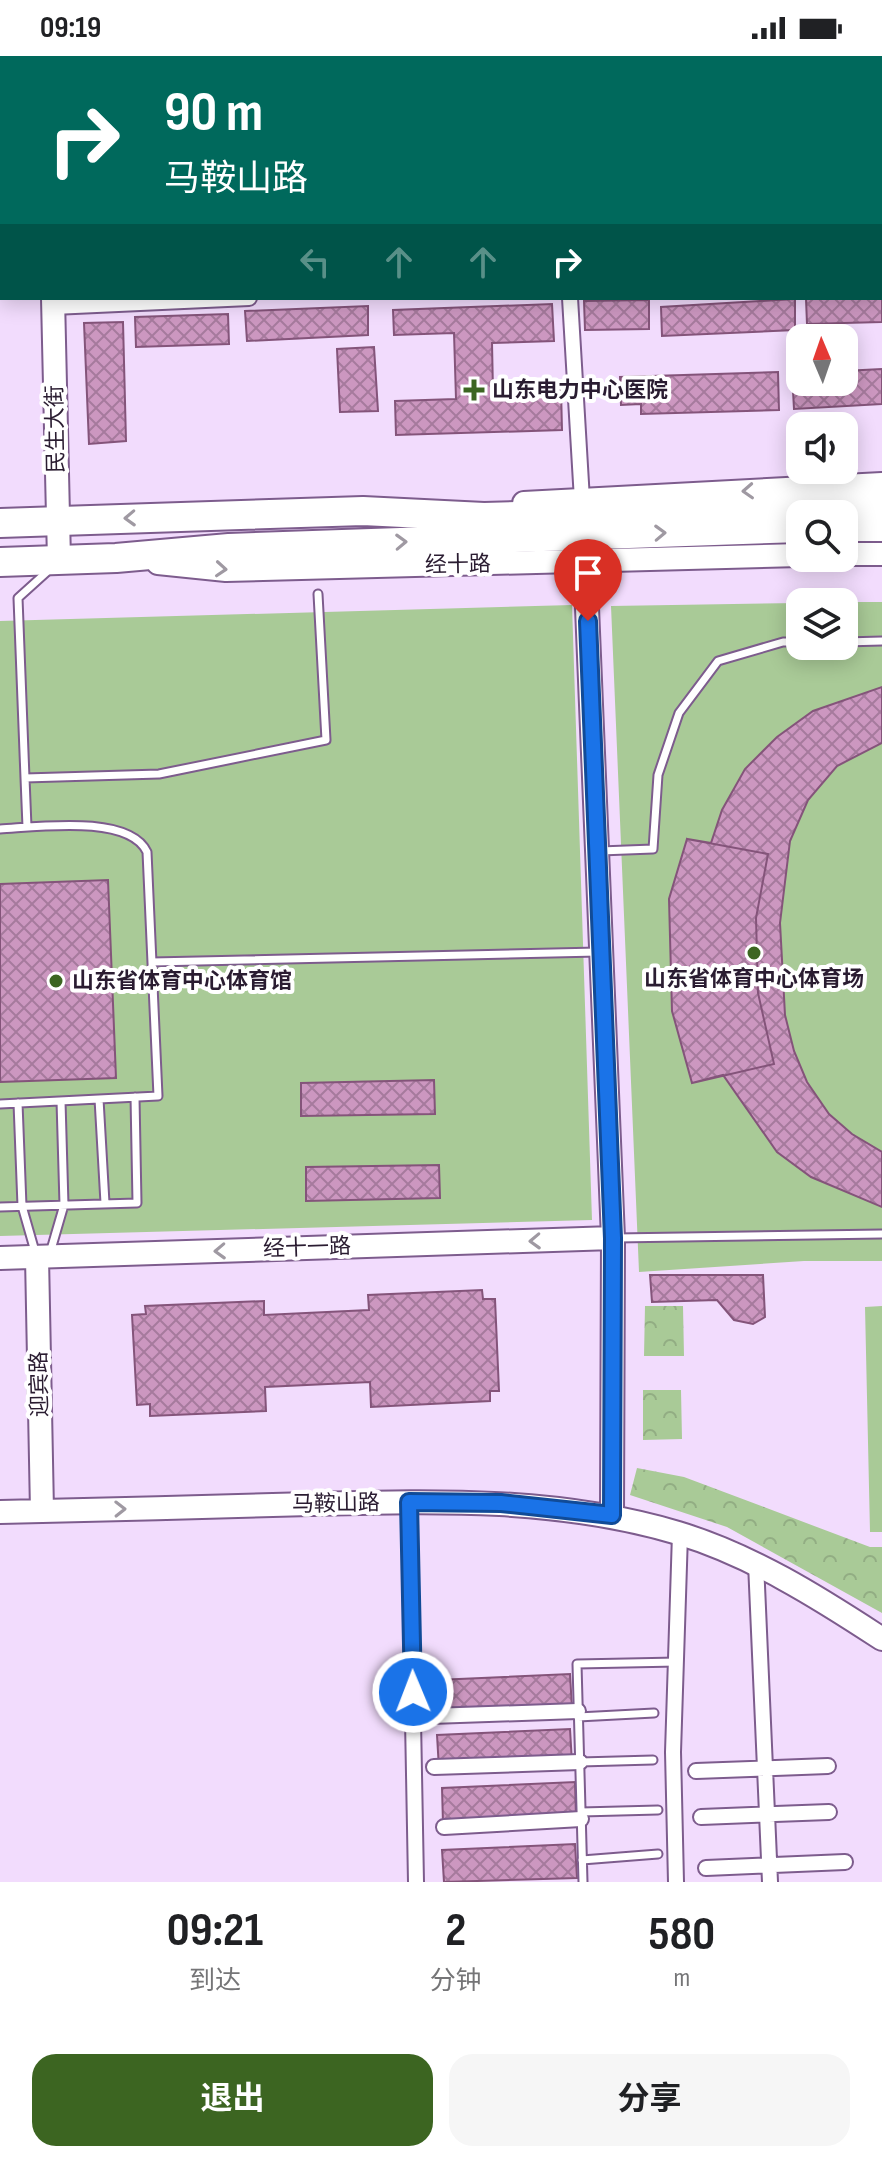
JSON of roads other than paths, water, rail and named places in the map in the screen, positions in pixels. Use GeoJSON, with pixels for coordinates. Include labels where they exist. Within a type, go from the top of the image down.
{"type":"FeatureCollection","features":[{"type":"Feature","properties":{"kind":"highway","name":"经十路"},"geometry":{"type":"LineString","coordinates":[[858,509],[882,506]]}},
{"type":"Feature","properties":{"kind":"highway","name":"经十路"},"geometry":{"type":"LineString","coordinates":[[0,523],[363,511],[484,517],[786,518]]}},
{"type":"Feature","properties":{"kind":"highway","name":"经十路"},"geometry":{"type":"LineString","coordinates":[[0,562],[116,558],[229,548],[786,518]]}},
{"type":"Feature","properties":{"kind":"highway"},"geometry":{"type":"LineString","coordinates":[[858,527],[882,527]]}},
{"type":"Feature","properties":{"kind":"main road","name":"民生大街"},"geometry":{"type":"LineString","coordinates":[[53,302],[59,560]]}},
{"type":"Feature","properties":{"kind":"main road","name":"经十路"},"geometry":{"type":"LineString","coordinates":[[363,511],[882,484]]}},
{"type":"Feature","properties":{"kind":"main road"},"geometry":{"type":"LineString","coordinates":[[858,554],[882,554]]}},
{"type":"Feature","properties":{"kind":"main road","name":"经十路"},"geometry":{"type":"LineString","coordinates":[[116,558],[226,570],[786,555]]}},
{"type":"Feature","properties":{"kind":"main road"},"geometry":{"type":"LineString","coordinates":[[585,559],[613,1238],[612,1515]]}},
{"type":"Feature","properties":{"kind":"main road","name":"经十一路"},"geometry":{"type":"LineString","coordinates":[[0,1258],[613,1238]]}},
{"type":"Feature","properties":{"kind":"main road","name":"迎宾路"},"geometry":{"type":"LineString","coordinates":[[43,1256],[49,1511]]}},
{"type":"Feature","properties":{"kind":"main road","name":"马鞍山路"},"geometry":{"type":"LineString","coordinates":[[0,1512],[409,1502],[501,1503],[612,1515],[680,1534],[756,1563],[882,1639]]}},
{"type":"Feature","properties":{"kind":"street"},"geometry":{"type":"LineString","coordinates":[[53,302],[151,300]]}},
{"type":"Feature","properties":{"kind":"street"},"geometry":{"type":"LineString","coordinates":[[570,300],[582,500]]}},
{"type":"Feature","properties":{"kind":"street"},"geometry":{"type":"LineString","coordinates":[[409,1502],[416,1882]]}},
{"type":"Feature","properties":{"kind":"street"},"geometry":{"type":"LineString","coordinates":[[676,1882],[673,1752],[680,1534]]}},
{"type":"Feature","properties":{"kind":"street"},"geometry":{"type":"LineString","coordinates":[[756,1563],[770,1882]]}},
{"type":"Feature","properties":{"kind":"street"},"geometry":{"type":"LineString","coordinates":[[431,1716],[578,1714]]}},
{"type":"Feature","properties":{"kind":"street"},"geometry":{"type":"LineString","coordinates":[[434,1767],[580,1762]]}},
{"type":"Feature","properties":{"kind":"street"},"geometry":{"type":"LineString","coordinates":[[696,1771],[828,1766]]}},
{"type":"Feature","properties":{"kind":"street"},"geometry":{"type":"LineString","coordinates":[[701,1817],[829,1812]]}},
{"type":"Feature","properties":{"kind":"street"},"geometry":{"type":"LineString","coordinates":[[444,1827],[581,1816]]}},
{"type":"Feature","properties":{"kind":"street"},"geometry":{"type":"LineString","coordinates":[[706,1868],[845,1862]]}},
{"type":"Feature","properties":{"kind":"lane"},"geometry":{"type":"LineString","coordinates":[[27,827],[18,598],[59,560]]}},
{"type":"Feature","properties":{"kind":"lane"},"geometry":{"type":"LineString","coordinates":[[25,778],[159,774],[326,740],[318,594]]}},
{"type":"Feature","properties":{"kind":"lane"},"geometry":{"type":"LineString","coordinates":[[858,642],[882,641]]}},
{"type":"Feature","properties":{"kind":"lane"},"geometry":{"type":"LineString","coordinates":[[598,851],[653,849],[658,775],[679,713],[718,661],[786,642]]}},
{"type":"Feature","properties":{"kind":"lane"},"geometry":{"type":"LineString","coordinates":[[0,829],[124,830],[142,842],[147,852],[158,1096],[0,1104]]}},
{"type":"Feature","properties":{"kind":"lane"},"geometry":{"type":"LineString","coordinates":[[152,962],[602,952]]}},
{"type":"Feature","properties":{"kind":"lane"},"geometry":{"type":"LineString","coordinates":[[0,1207],[137,1203],[135,1097]]}},
{"type":"Feature","properties":{"kind":"lane"},"geometry":{"type":"LineString","coordinates":[[99,1099],[105,1203]]}},
{"type":"Feature","properties":{"kind":"lane"},"geometry":{"type":"LineString","coordinates":[[43,1256],[64,1205],[61,1101]]}},
{"type":"Feature","properties":{"kind":"lane"},"geometry":{"type":"LineString","coordinates":[[18,1103],[22,1206],[43,1256]]}},
{"type":"Feature","properties":{"kind":"lane"},"geometry":{"type":"LineString","coordinates":[[613,1238],[882,1234]]}},
{"type":"Feature","properties":{"kind":"lane"},"geometry":{"type":"LineString","coordinates":[[583,1882],[577,1664],[677,1662]]}},
{"type":"Feature","properties":{"kind":"lane"},"geometry":{"type":"LineString","coordinates":[[578,1714],[654,1713]]}},
{"type":"Feature","properties":{"kind":"lane"},"geometry":{"type":"LineString","coordinates":[[580,1762],[653,1760]]}},
{"type":"Feature","properties":{"kind":"lane"},"geometry":{"type":"LineString","coordinates":[[581,1816],[658,1810]]}},
{"type":"Feature","properties":{"kind":"lane"},"geometry":{"type":"LineString","coordinates":[[582,1860],[658,1854]]}},
{"type":"Feature","properties":{"kind":"place","name":"山东电力中心医院"},"geometry":{"type":"Point","coordinates":[474,390]}},
{"type":"Feature","properties":{"kind":"place","name":"山东省体育中心体育场"},"geometry":{"type":"Point","coordinates":[754,953]}},
{"type":"Feature","properties":{"kind":"place","name":"山东省体育中心体育馆"},"geometry":{"type":"Point","coordinates":[56,981]}}]}
